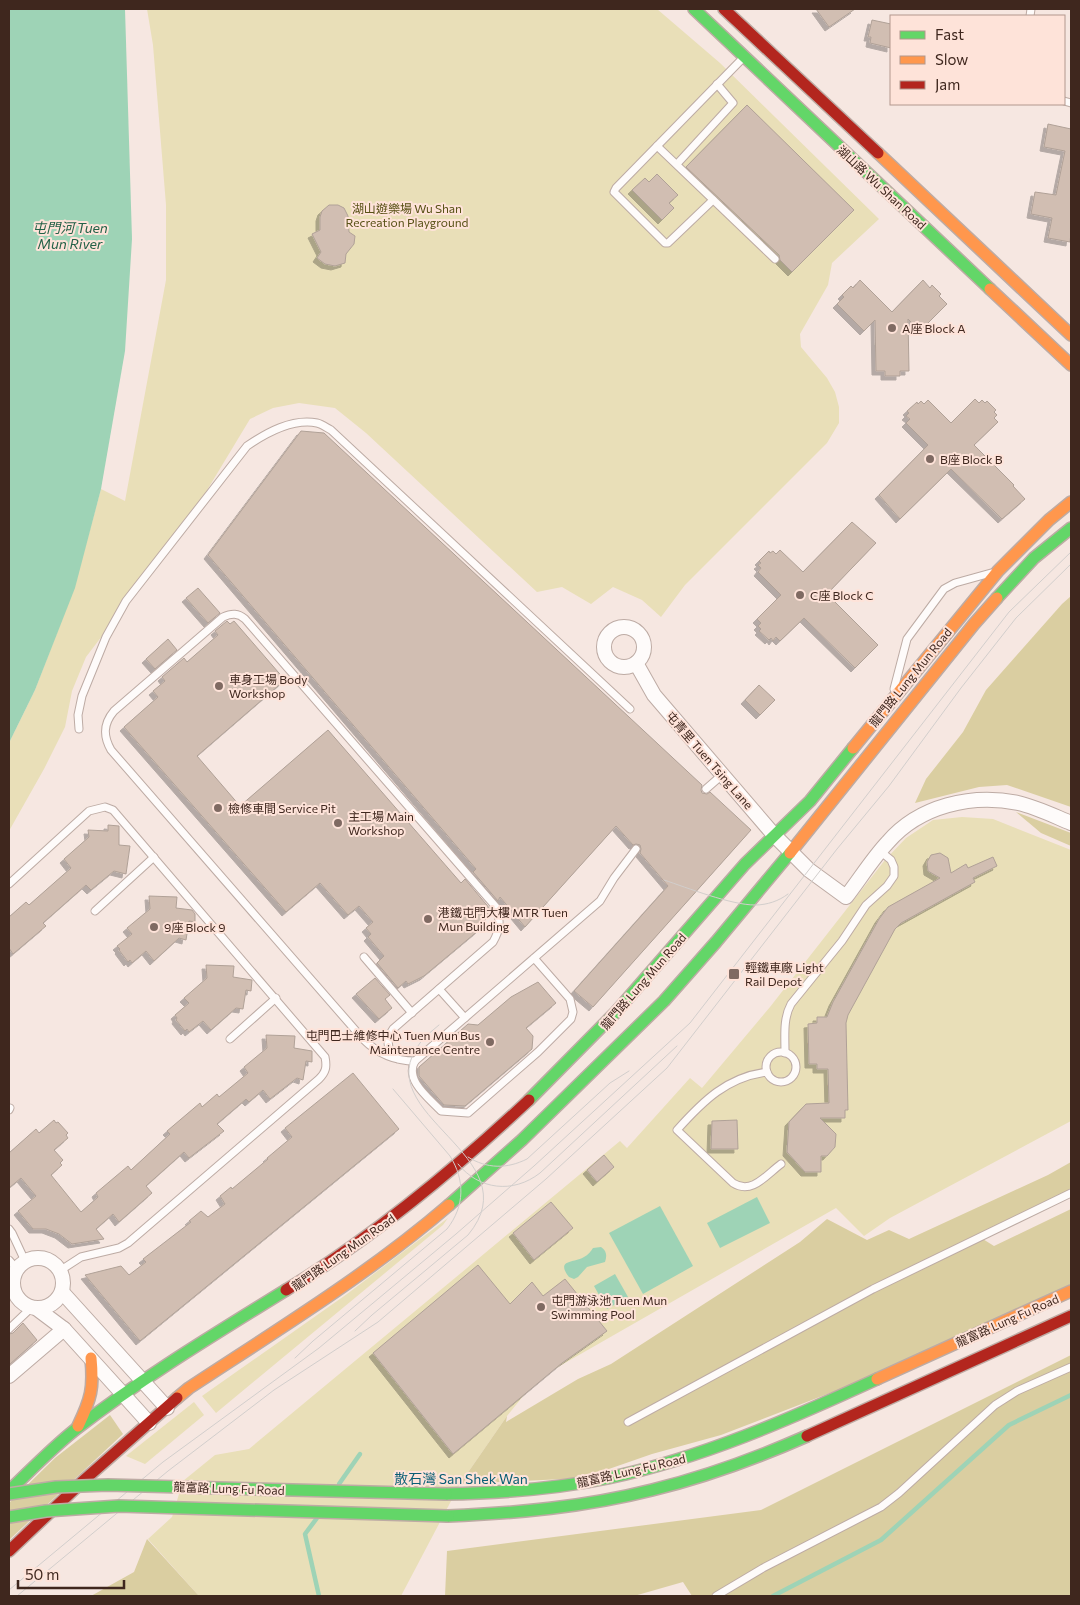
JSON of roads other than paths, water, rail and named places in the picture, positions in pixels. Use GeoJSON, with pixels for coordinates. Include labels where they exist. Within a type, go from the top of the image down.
{"type":"FeatureCollection","features":[{"type":"Feature","properties":{"kind":"main road","name":"湖山路 Wu Shan Road"},"geometry":{"type":"LineString","coordinates":[[694,9],[1071,365]]}},
{"type":"Feature","properties":{"kind":"main road","name":"湖山路 Wu Shan Road"},"geometry":{"type":"LineString","coordinates":[[724,9],[1071,336]]}},
{"type":"Feature","properties":{"kind":"main road","name":"龍門路 Lung Mun Road"},"geometry":{"type":"LineString","coordinates":[[9,1492],[49,1452],[76,1429],[208,1338],[331,1263],[374,1232],[440,1180],[519,1109],[584,1046],[645,980],[716,897],[774,835],[810,801],[998,571],[1049,520],[1071,502]]}},
{"type":"Feature","properties":{"kind":"main road","name":"龍門路 Lung Mun Road"},"geometry":{"type":"LineString","coordinates":[[9,1551],[82,1481],[189,1388],[371,1266],[414,1234],[522,1140],[654,1012],[716,942],[791,852],[974,624],[1034,558],[1071,528]]}},
{"type":"Feature","properties":{"kind":"main road","name":"龍富路 Lung Fu Road"},"geometry":{"type":"LineString","coordinates":[[9,1492],[108,1484],[397,1494],[470,1493],[586,1482],[670,1462],[788,1420],[1071,1291]]}},
{"type":"Feature","properties":{"kind":"main road","name":"龍富路 Lung Fu Road"},"geometry":{"type":"LineString","coordinates":[[9,1517],[46,1510],[119,1506],[456,1516],[537,1511],[589,1504],[681,1482],[754,1458],[1071,1316]]}},
{"type":"Feature","properties":{"kind":"main road"},"geometry":{"type":"LineString","coordinates":[[76,1429],[91,1400],[93,1392],[91,1358]]}},
{"type":"Feature","properties":{"kind":"street","name":"屯青里 Tuen Tsing Lane"},"geometry":{"type":"LineString","coordinates":[[636,663],[654,695],[774,835],[809,870],[846,897],[880,851]]}},
{"type":"Feature","properties":{"kind":"street"},"geometry":{"type":"LineString","coordinates":[[880,851],[903,828],[920,817],[958,802],[985,800],[1018,803],[1071,823]]}},
{"type":"Feature","properties":{"kind":"street"},"geometry":{"type":"LineString","coordinates":[[41,1258],[56,1264],[61,1270],[64,1285],[62,1292],[52,1305],[44,1308],[25,1304],[15,1292],[14,1263],[41,1258]]}},
{"type":"Feature","properties":{"kind":"street"},"geometry":{"type":"LineString","coordinates":[[62,1292],[166,1408]]}},
{"type":"Feature","properties":{"kind":"street"},"geometry":{"type":"LineString","coordinates":[[34,1307],[64,1328],[149,1423]]}},
{"type":"Feature","properties":{"kind":"street"},"geometry":{"type":"LineString","coordinates":[[9,1376],[64,1328]]}},
{"type":"Feature","properties":{"kind":"lane"},"geometry":{"type":"LineString","coordinates":[[713,200],[668,243],[661,241],[614,192],[744,56]]}},
{"type":"Feature","properties":{"kind":"lane"},"geometry":{"type":"LineString","coordinates":[[677,164],[733,103],[717,84]]}},
{"type":"Feature","properties":{"kind":"lane"},"geometry":{"type":"LineString","coordinates":[[657,146],[776,260]]}},
{"type":"Feature","properties":{"kind":"lane"},"geometry":{"type":"LineString","coordinates":[[79,729],[78,715],[82,696],[106,637],[126,601],[247,446],[262,436],[282,427],[299,423],[317,423],[331,430],[630,709]]}},
{"type":"Feature","properties":{"kind":"lane"},"geometry":{"type":"LineString","coordinates":[[891,702],[907,639],[944,589],[955,583],[998,571]]}},
{"type":"Feature","properties":{"kind":"lane"},"geometry":{"type":"LineString","coordinates":[[398,1059],[392,1055],[389,1049],[389,1035],[393,1029],[494,942],[500,921],[496,907],[240,615],[234,614],[223,617],[108,718],[105,734],[111,750],[363,1039],[378,1052],[398,1059],[415,1061]]}},
{"type":"Feature","properties":{"kind":"lane"},"geometry":{"type":"LineString","coordinates":[[706,788],[722,775]]}},
{"type":"Feature","properties":{"kind":"lane"},"geometry":{"type":"LineString","coordinates":[[9,884],[89,811],[105,807],[113,810],[276,998],[325,1057],[327,1066],[324,1073],[128,1243],[119,1248],[81,1256],[61,1270]]}},
{"type":"Feature","properties":{"kind":"lane"},"geometry":{"type":"LineString","coordinates":[[534,958],[570,1000],[573,1012],[571,1019],[524,1064],[468,1113],[441,1111],[414,1080],[412,1070],[415,1061],[464,1018],[600,901],[614,878],[636,849]]}},
{"type":"Feature","properties":{"kind":"lane"},"geometry":{"type":"LineString","coordinates":[[785,1052],[786,1012],[842,941],[866,905],[887,886],[894,876],[894,867],[891,860],[880,851]]}},
{"type":"Feature","properties":{"kind":"lane"},"geometry":{"type":"LineString","coordinates":[[95,911],[154,857]]}},
{"type":"Feature","properties":{"kind":"lane"},"geometry":{"type":"LineString","coordinates":[[364,957],[412,1013]]}},
{"type":"Feature","properties":{"kind":"lane"},"geometry":{"type":"LineString","coordinates":[[439,989],[464,1018]]}},
{"type":"Feature","properties":{"kind":"lane"},"geometry":{"type":"LineString","coordinates":[[230,1039],[276,998]]}},
{"type":"Feature","properties":{"kind":"lane"},"geometry":{"type":"LineString","coordinates":[[785,1052],[790,1054],[797,1068],[793,1078],[783,1083],[773,1080],[767,1072],[766,1063],[772,1055],[785,1052]]}},
{"type":"Feature","properties":{"kind":"lane"},"geometry":{"type":"LineString","coordinates":[[767,1072],[750,1074],[720,1090],[700,1104],[677,1130],[733,1183],[740,1187],[750,1188],[781,1164]]}},
{"type":"Feature","properties":{"kind":"lane"},"geometry":{"type":"LineString","coordinates":[[628,1422],[873,1289],[1071,1193]]}},
{"type":"Feature","properties":{"kind":"lane"},"geometry":{"type":"LineString","coordinates":[[9,1229],[12,1233],[14,1263]]}},
{"type":"Feature","properties":{"kind":"lane"},"geometry":{"type":"LineString","coordinates":[[9,1329],[34,1307]]}},
{"type":"Feature","properties":{"kind":"lane"},"geometry":{"type":"LineString","coordinates":[[716,1596],[763,1568],[881,1507],[899,1493],[995,1405],[1017,1391],[1071,1367]]}},
{"type":"Feature","properties":{"kind":"water","name":"屯門河 Tuen Mun River"},"geometry":{"type":"Polygon","coordinates":[[[9,9],[125,9],[132,239],[125,351],[101,489],[75,588],[35,690],[9,743],[9,9]]]}},
{"type":"Feature","properties":{"kind":"water"},"geometry":{"type":"Polygon","coordinates":[[[757,1197],[770,1223],[720,1248],[707,1223],[757,1197]]]}},
{"type":"Feature","properties":{"kind":"water"},"geometry":{"type":"Polygon","coordinates":[[[660,1206],[693,1266],[643,1294],[609,1233],[660,1206]]]}},
{"type":"Feature","properties":{"kind":"water"},"geometry":{"type":"Polygon","coordinates":[[[601,1247],[606,1254],[605,1262],[587,1267],[574,1279],[569,1277],[565,1271],[565,1264],[580,1259],[593,1248],[601,1247]]]}},
{"type":"Feature","properties":{"kind":"water"},"geometry":{"type":"Polygon","coordinates":[[[615,1274],[628,1297],[607,1309],[594,1286],[615,1274]]]}},
{"type":"Feature","properties":{"kind":"waterway"},"geometry":{"type":"LineString","coordinates":[[773,1596],[881,1540],[1009,1425],[1071,1395]]}},
{"type":"Feature","properties":{"kind":"waterway"},"geometry":{"type":"LineString","coordinates":[[339,1484],[360,1454]]}},
{"type":"Feature","properties":{"kind":"waterway"},"geometry":{"type":"LineString","coordinates":[[317,1518],[305,1534],[319,1596]]}},
{"type":"Feature","properties":{"kind":"tram line"},"geometry":{"type":"LineString","coordinates":[[9,1590],[163,1462],[319,1348],[456,1234],[534,1166],[690,1023],[1009,612],[1071,552]]}},
{"type":"Feature","properties":{"kind":"tram line"},"geometry":{"type":"LineString","coordinates":[[17,1596],[168,1471],[274,1390],[378,1322],[546,1179],[667,1068],[837,849],[889,786],[961,688],[1016,618],[1071,564]]}},
{"type":"Feature","properties":{"kind":"tram line"},"geometry":{"type":"LineString","coordinates":[[664,880],[709,896],[745,904],[768,903],[781,899],[788,894]]}},
{"type":"Feature","properties":{"kind":"tram line"},"geometry":{"type":"LineString","coordinates":[[355,1331],[468,1235],[483,1207],[481,1182],[467,1159],[428,1115],[414,1092],[409,1069],[420,1043],[439,1025]]}},
{"type":"Feature","properties":{"kind":"tram line"},"geometry":{"type":"LineString","coordinates":[[458,1164],[466,1173],[486,1184],[508,1186],[530,1180],[540,1173],[677,1046]]}},
{"type":"Feature","properties":{"kind":"tram line"},"geometry":{"type":"LineString","coordinates":[[468,1157],[490,1166],[512,1165],[527,1159],[610,1083],[629,1071]]}},
{"type":"Feature","properties":{"kind":"tram line"},"geometry":{"type":"LineString","coordinates":[[295,1358],[447,1229],[457,1211],[461,1193],[455,1165],[450,1156],[393,1089]]}},
{"type":"Feature","properties":{"kind":"place","name":"A座 Block A"},"geometry":{"type":"Point","coordinates":[892,328]}},
{"type":"Feature","properties":{"kind":"place","name":"B座 Block B"},"geometry":{"type":"Point","coordinates":[930,459]}},
{"type":"Feature","properties":{"kind":"place","name":"C座 Block C"},"geometry":{"type":"Point","coordinates":[800,595]}},
{"type":"Feature","properties":{"kind":"place","name":"車身工場 Body Workshop"},"geometry":{"type":"Point","coordinates":[219,686]}},
{"type":"Feature","properties":{"kind":"place","name":"檢修車間 Service Pit"},"geometry":{"type":"Point","coordinates":[218,808]}},
{"type":"Feature","properties":{"kind":"place","name":"主工場 Main Workshop"},"geometry":{"type":"Point","coordinates":[338,823]}},
{"type":"Feature","properties":{"kind":"place","name":"港鐵屯門大樓 MTR Tuen Mun Building"},"geometry":{"type":"Point","coordinates":[428,919]}},
{"type":"Feature","properties":{"kind":"place","name":"9座 Block 9"},"geometry":{"type":"Point","coordinates":[154,927]}},
{"type":"Feature","properties":{"kind":"place","name":"輕鐵車廠 Light Rail Depot"},"geometry":{"type":"Point","coordinates":[734,974]}},
{"type":"Feature","properties":{"kind":"place","name":"屯門巴士維修中心 Tuen Mun Bus Maintenance Centre"},"geometry":{"type":"Point","coordinates":[490,1042]}},
{"type":"Feature","properties":{"kind":"place","name":"屯門游泳池 Tuen Mun Swimming Pool"},"geometry":{"type":"Point","coordinates":[541,1307]}},
{"type":"Feature","properties":{"kind":"district","name":"散石灣 San Shek Wan"},"geometry":{"type":"Point","coordinates":[461,1478]}},
{"type":"Feature","properties":{"kind":"park label","name":"湖山遊樂場 Wu Shan Recreation Playground"},"geometry":{"type":"Point","coordinates":[407,215]}}]}
